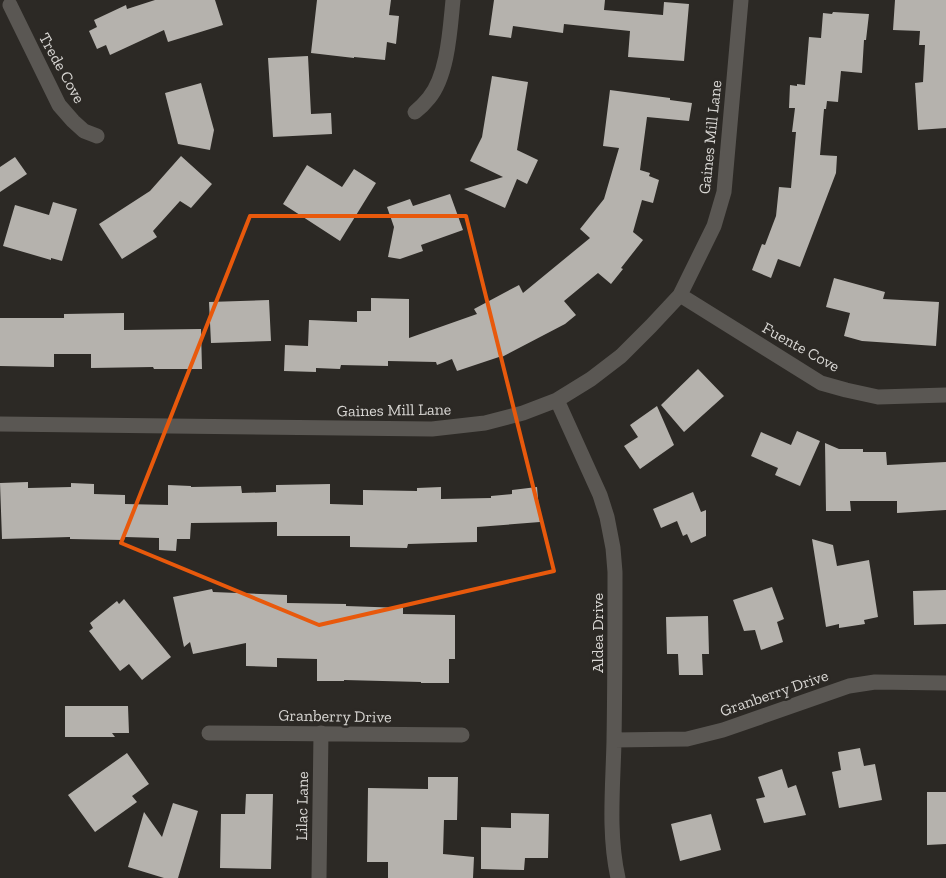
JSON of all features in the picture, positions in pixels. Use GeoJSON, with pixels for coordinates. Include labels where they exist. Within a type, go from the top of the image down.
{"type":"FeatureCollection","features":[{"type":"Feature","properties":{"kind":"street"},"geometry":{"type":"LineString","coordinates":[[415,112],[430,98],[438,83],[446,56],[453,0]]}},
{"type":"Feature","properties":{"kind":"street","name":"Gaines Mill Lane"},"geometry":{"type":"LineString","coordinates":[[0,424],[432,429],[485,423],[523,413],[557,400],[591,379],[621,356],[680,295],[714,226],[724,192],[741,0]]}},
{"type":"Feature","properties":{"kind":"street","name":"Trede Cove"},"geometry":{"type":"LineString","coordinates":[[10,5],[59,105],[84,131],[97,136]]}},
{"type":"Feature","properties":{"kind":"street","name":"Fuente Cove"},"geometry":{"type":"LineString","coordinates":[[680,295],[821,383],[878,396],[946,395]]}},
{"type":"Feature","properties":{"kind":"street","name":"Aldea Drive"},"geometry":{"type":"LineString","coordinates":[[557,400],[600,495],[613,548],[615,572],[612,830],[618,878]]}},
{"type":"Feature","properties":{"kind":"street","name":"Granberry Drive"},"geometry":{"type":"LineString","coordinates":[[614,740],[687,739],[723,730],[850,686],[876,682],[946,683]]}},
{"type":"Feature","properties":{"kind":"street","name":"Granberry Drive"},"geometry":{"type":"LineString","coordinates":[[209,733],[462,735]]}},
{"type":"Feature","properties":{"kind":"street","name":"Lilac Lane"},"geometry":{"type":"LineString","coordinates":[[319,878],[321,734]]}},
{"type":"Feature","properties":{"kind":"highlighted area"},"geometry":{"type":"Polygon","coordinates":[[[250,216],[466,216],[554,571],[319,625],[121,543],[250,216]]]}},
{"type":"Feature","properties":{"kind":"building"},"geometry":{"type":"Polygon","coordinates":[[[155,0],[215,0],[223,25],[168,42],[164,30],[110,55],[106,45],[97,49],[89,31],[97,27],[94,20],[126,5],[127,9],[155,0]]]}},
{"type":"Feature","properties":{"kind":"building"},"geometry":{"type":"Polygon","coordinates":[[[317,0],[391,0],[389,15],[399,16],[396,44],[387,42],[385,60],[311,53],[317,0]]]}},
{"type":"Feature","properties":{"kind":"building"},"geometry":{"type":"Polygon","coordinates":[[[494,0],[605,0],[604,10],[663,15],[664,2],[689,4],[684,61],[628,57],[630,31],[564,24],[563,33],[513,26],[511,38],[489,35],[494,0]]]}},
{"type":"Feature","properties":{"kind":"building"},"geometry":{"type":"Polygon","coordinates":[[[895,0],[946,0],[946,128],[918,130],[915,83],[923,82],[925,45],[919,45],[920,31],[893,30],[895,0]]]}},
{"type":"Feature","properties":{"kind":"building"},"geometry":{"type":"Polygon","coordinates":[[[833,12],[869,14],[866,40],[864,40],[862,73],[841,71],[838,102],[827,101],[826,109],[824,109],[820,155],[837,156],[836,173],[800,267],[778,259],[771,278],[752,270],[762,244],[765,245],[776,216],[779,187],[791,188],[796,132],[792,132],[795,108],[789,108],[790,85],[805,85],[809,37],[821,38],[823,13],[832,14],[833,12]]]}},
{"type":"Feature","properties":{"kind":"building"},"geometry":{"type":"Polygon","coordinates":[[[308,56],[311,114],[331,113],[332,134],[273,137],[268,58],[308,56]]]}},
{"type":"Feature","properties":{"kind":"building"},"geometry":{"type":"Polygon","coordinates":[[[492,76],[528,82],[517,150],[538,160],[527,184],[517,179],[505,208],[464,189],[503,177],[470,161],[482,137],[492,76]]]}},
{"type":"Feature","properties":{"kind":"building"},"geometry":{"type":"Polygon","coordinates":[[[201,83],[214,130],[210,150],[178,144],[165,93],[201,83]]]}},
{"type":"Feature","properties":{"kind":"building"},"geometry":{"type":"Polygon","coordinates":[[[610,90],[692,103],[689,121],[647,117],[640,170],[650,173],[649,176],[659,180],[653,203],[642,200],[633,232],[643,240],[611,284],[598,273],[564,301],[576,315],[565,324],[500,358],[457,371],[452,359],[437,365],[436,362],[388,361],[388,366],[341,365],[340,369],[316,368],[316,372],[284,371],[285,345],[308,346],[309,320],[357,322],[357,311],[371,311],[371,298],[409,299],[409,338],[477,314],[474,309],[519,285],[523,293],[590,238],[580,229],[604,199],[619,148],[603,146],[610,90]]]}},
{"type":"Feature","properties":{"kind":"building"},"geometry":{"type":"Polygon","coordinates":[[[181,156],[212,184],[191,208],[180,201],[153,231],[157,237],[122,259],[99,224],[150,191],[181,156]]]}},
{"type":"Feature","properties":{"kind":"building"},"geometry":{"type":"Polygon","coordinates":[[[15,157],[27,174],[0,192],[0,167],[15,157]]]}},
{"type":"Feature","properties":{"kind":"building"},"geometry":{"type":"Polygon","coordinates":[[[307,165],[342,187],[354,169],[376,183],[340,241],[283,204],[307,165]]]}},
{"type":"Feature","properties":{"kind":"building"},"geometry":{"type":"Polygon","coordinates":[[[450,194],[463,230],[421,245],[423,251],[400,259],[388,257],[394,227],[387,207],[410,199],[413,206],[450,194]]]}},
{"type":"Feature","properties":{"kind":"building"},"geometry":{"type":"Polygon","coordinates":[[[53,202],[77,209],[62,261],[51,258],[51,260],[3,246],[15,205],[49,215],[53,202]]]}},
{"type":"Feature","properties":{"kind":"building"},"geometry":{"type":"Polygon","coordinates":[[[834,278],[885,292],[883,299],[939,302],[936,346],[862,341],[844,336],[850,313],[826,307],[834,278]]]}},
{"type":"Feature","properties":{"kind":"building"},"geometry":{"type":"Polygon","coordinates":[[[269,300],[271,341],[211,343],[209,302],[269,300]]]}},
{"type":"Feature","properties":{"kind":"building"},"geometry":{"type":"Polygon","coordinates":[[[124,313],[124,330],[201,329],[202,369],[154,369],[153,367],[91,368],[91,354],[54,354],[54,367],[0,366],[0,318],[64,318],[64,314],[124,313]]]}},
{"type":"Feature","properties":{"kind":"building"},"geometry":{"type":"Polygon","coordinates":[[[698,369],[724,396],[684,432],[661,405],[698,369]]]}},
{"type":"Feature","properties":{"kind":"building"},"geometry":{"type":"Polygon","coordinates":[[[657,406],[674,445],[640,469],[624,446],[638,437],[630,425],[657,406]]]}},
{"type":"Feature","properties":{"kind":"building"},"geometry":{"type":"Polygon","coordinates":[[[797,431],[820,441],[800,486],[775,475],[778,468],[751,456],[761,432],[791,445],[797,431]]]}},
{"type":"Feature","properties":{"kind":"building"},"geometry":{"type":"Polygon","coordinates":[[[825,443],[839,449],[863,449],[863,452],[886,452],[887,465],[946,462],[946,510],[897,513],[897,501],[850,501],[851,511],[826,511],[825,443]]]}},
{"type":"Feature","properties":{"kind":"building"},"geometry":{"type":"Polygon","coordinates":[[[28,482],[28,488],[71,487],[71,483],[94,484],[94,494],[125,495],[125,504],[168,505],[168,485],[191,487],[241,486],[242,493],[276,492],[276,485],[330,484],[330,504],[363,505],[363,490],[417,491],[417,488],[441,487],[441,499],[491,498],[491,496],[512,494],[512,490],[537,487],[540,522],[477,527],[477,542],[408,544],[407,548],[350,547],[350,536],[277,536],[277,522],[191,523],[190,539],[177,539],[176,551],[159,550],[159,538],[125,537],[124,540],[70,539],[70,537],[2,539],[0,483],[28,482]]]}},
{"type":"Feature","properties":{"kind":"building"},"geometry":{"type":"Polygon","coordinates":[[[693,492],[701,512],[706,510],[706,536],[691,543],[687,534],[683,536],[677,521],[661,528],[653,509],[693,492]]]}},
{"type":"Feature","properties":{"kind":"building"},"geometry":{"type":"Polygon","coordinates":[[[812,539],[833,545],[837,566],[869,560],[878,617],[864,620],[865,624],[839,628],[839,624],[826,627],[812,539]]]}},
{"type":"Feature","properties":{"kind":"building"},"geometry":{"type":"Polygon","coordinates":[[[772,587],[784,619],[777,622],[783,642],[761,650],[755,630],[744,631],[733,600],[772,587]]]}},
{"type":"Feature","properties":{"kind":"building"},"geometry":{"type":"Polygon","coordinates":[[[212,589],[213,592],[287,595],[287,603],[346,604],[346,606],[403,608],[403,614],[455,615],[455,659],[449,659],[449,683],[317,681],[317,659],[277,658],[277,667],[246,666],[246,643],[193,654],[190,642],[184,647],[173,597],[212,589]]]}},
{"type":"Feature","properties":{"kind":"building"},"geometry":{"type":"Polygon","coordinates":[[[946,590],[946,624],[914,625],[913,591],[946,590]]]}},
{"type":"Feature","properties":{"kind":"building"},"geometry":{"type":"Polygon","coordinates":[[[124,599],[171,657],[142,680],[129,664],[120,671],[89,631],[93,628],[90,623],[117,601],[119,604],[124,599]]]}},
{"type":"Feature","properties":{"kind":"building"},"geometry":{"type":"Polygon","coordinates":[[[708,616],[709,654],[702,654],[703,675],[679,675],[678,654],[667,654],[666,617],[708,616]]]}},
{"type":"Feature","properties":{"kind":"building"},"geometry":{"type":"Polygon","coordinates":[[[65,706],[128,706],[129,733],[112,733],[115,737],[65,737],[65,706]]]}},
{"type":"Feature","properties":{"kind":"building"},"geometry":{"type":"Polygon","coordinates":[[[860,748],[864,766],[875,764],[882,800],[839,808],[832,772],[841,770],[838,752],[860,748]]]}},
{"type":"Feature","properties":{"kind":"building"},"geometry":{"type":"Polygon","coordinates":[[[127,753],[149,784],[132,796],[137,802],[95,832],[68,795],[127,753]]]}},
{"type":"Feature","properties":{"kind":"building"},"geometry":{"type":"Polygon","coordinates":[[[782,769],[788,788],[796,785],[806,815],[764,823],[756,799],[765,797],[758,777],[782,769]]]}},
{"type":"Feature","properties":{"kind":"building"},"geometry":{"type":"Polygon","coordinates":[[[428,777],[458,777],[457,820],[444,820],[443,854],[474,857],[473,878],[388,878],[388,862],[367,862],[368,788],[428,789],[428,777]]]}},
{"type":"Feature","properties":{"kind":"building"},"geometry":{"type":"Polygon","coordinates":[[[927,792],[946,792],[946,844],[927,845],[927,792]]]}},
{"type":"Feature","properties":{"kind":"building"},"geometry":{"type":"Polygon","coordinates":[[[246,794],[273,794],[271,869],[220,868],[221,814],[245,814],[246,794]]]}},
{"type":"Feature","properties":{"kind":"building"},"geometry":{"type":"Polygon","coordinates":[[[173,803],[198,811],[178,878],[164,878],[128,867],[144,812],[162,837],[173,803]]]}},
{"type":"Feature","properties":{"kind":"building"},"geometry":{"type":"Polygon","coordinates":[[[511,813],[549,814],[548,858],[525,858],[524,870],[481,869],[481,827],[511,828],[511,813]]]}},
{"type":"Feature","properties":{"kind":"building"},"geometry":{"type":"Polygon","coordinates":[[[711,814],[721,850],[680,861],[671,824],[711,814]]]}}]}
